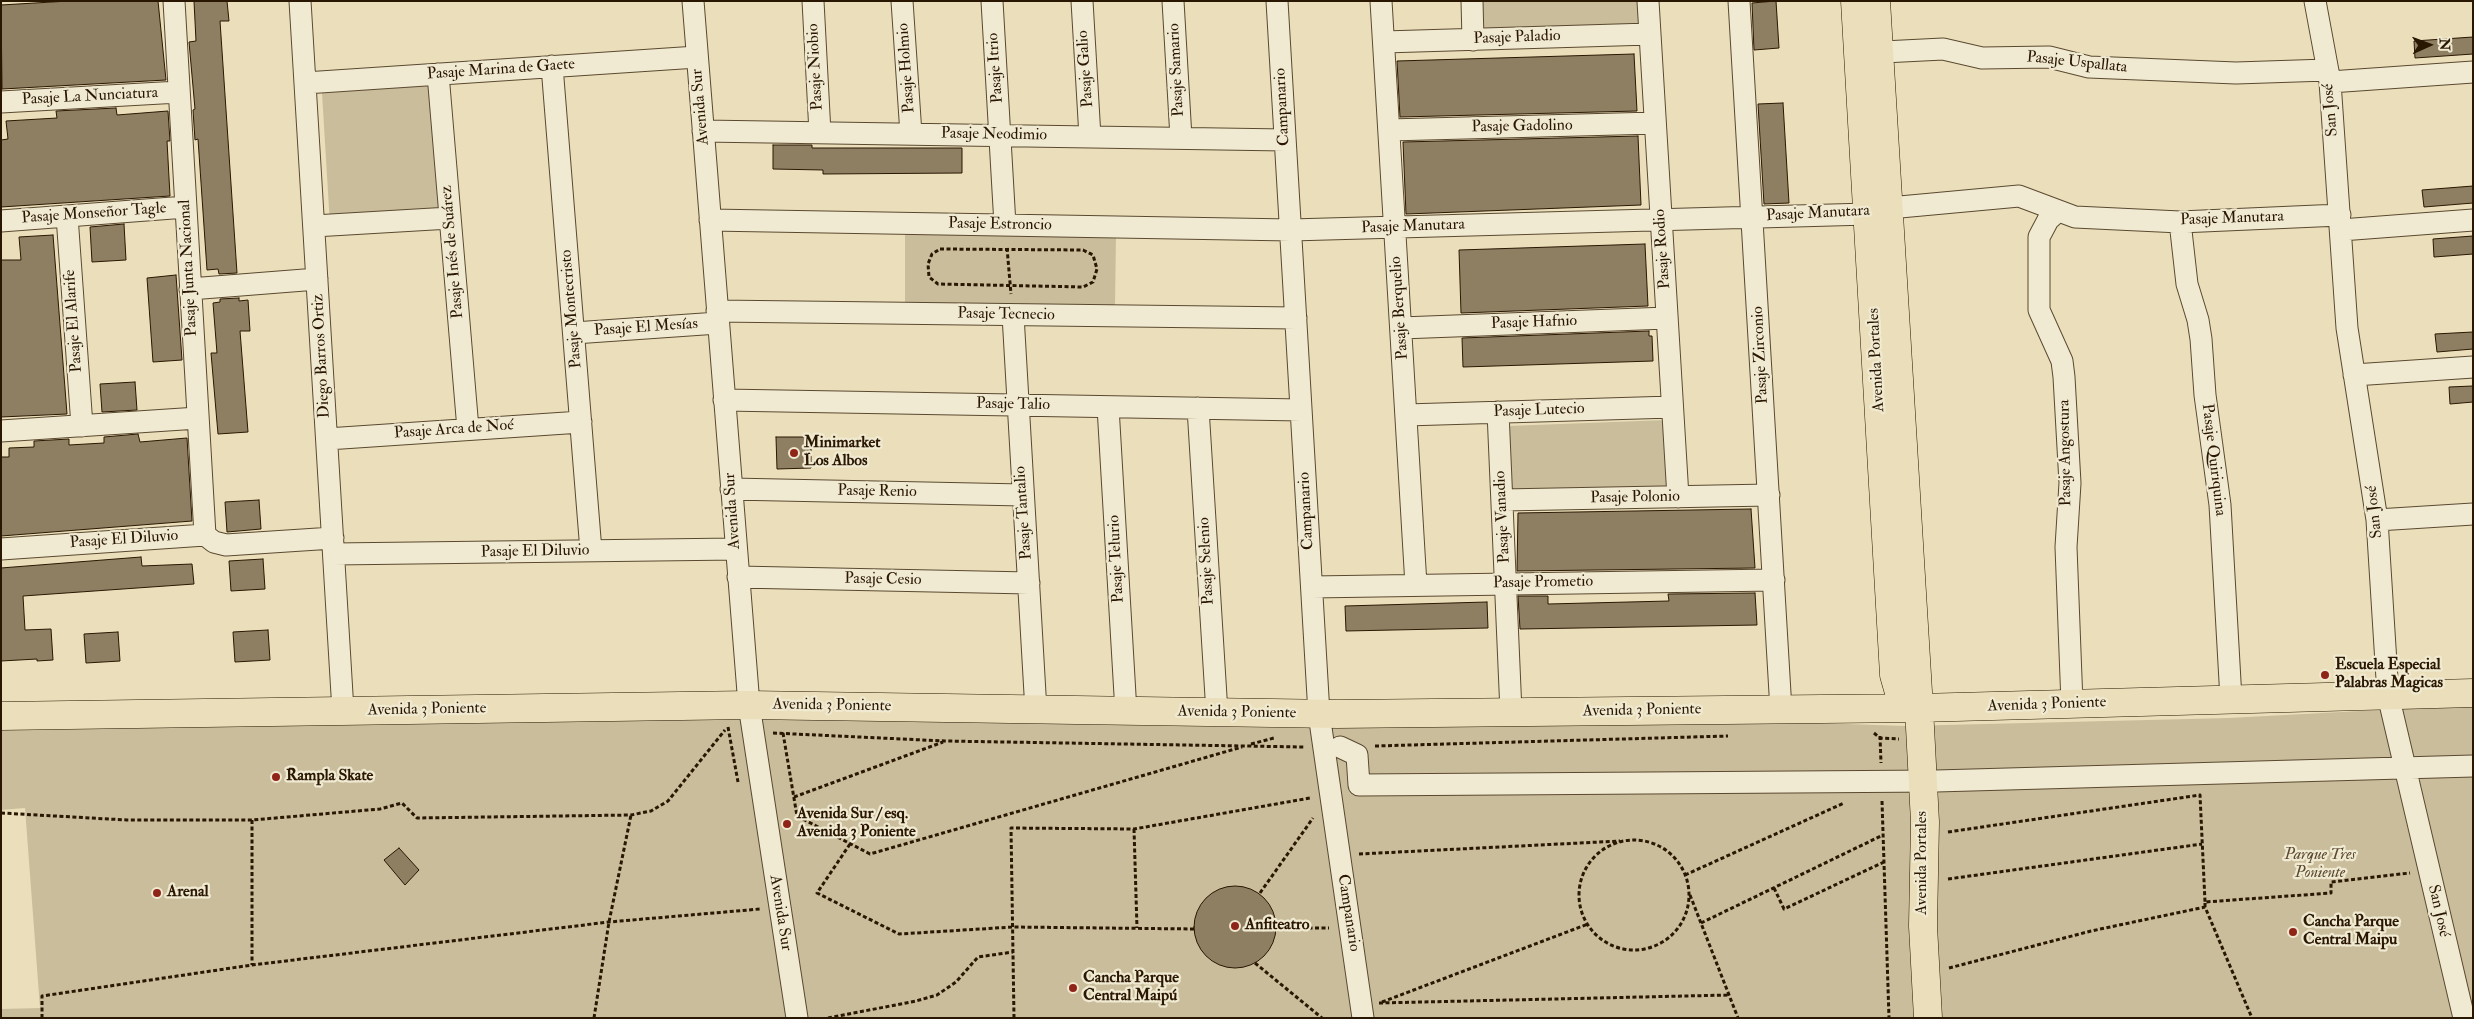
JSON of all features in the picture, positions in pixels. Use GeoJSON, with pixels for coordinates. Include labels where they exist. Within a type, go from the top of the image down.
{"type":"FeatureCollection","features":[{"type":"Feature","properties":{"kind":"main road","name":"Avenida Portales"},"geometry":{"type":"LineString","coordinates":[[1855,1],[1869,53]]}},
{"type":"Feature","properties":{"kind":"main road","name":"Avenida Portales"},"geometry":{"type":"LineString","coordinates":[[1876,1],[1869,53],[1879,211],[1894,675],[1898,689],[1904,697],[1920,708],[1925,822],[1923,926],[1928,1018]]}},
{"type":"Feature","properties":{"kind":"main road","name":"Avenida 3 Poniente"},"geometry":{"type":"LineString","coordinates":[[1,716],[749,705],[1319,714],[1781,710],[1920,708],[2473,692]]}},
{"type":"Feature","properties":{"kind":"street","name":"Pasaje Junta Nacional"},"geometry":{"type":"LineString","coordinates":[[174,1],[205,535]]}},
{"type":"Feature","properties":{"kind":"street","name":"Diego Barros Ortiz"},"geometry":{"type":"LineString","coordinates":[[300,1],[343,711]]}},
{"type":"Feature","properties":{"kind":"street","name":"Avenida Sur"},"geometry":{"type":"LineString","coordinates":[[693,1],[749,705],[797,1018]]}},
{"type":"Feature","properties":{"kind":"street","name":"Pasaje Niobio"},"geometry":{"type":"LineString","coordinates":[[813,1],[820,133]]}},
{"type":"Feature","properties":{"kind":"street","name":"Pasaje Holmio"},"geometry":{"type":"LineString","coordinates":[[902,1],[911,134]]}},
{"type":"Feature","properties":{"kind":"street","name":"Pasaje Itrio"},"geometry":{"type":"LineString","coordinates":[[992,1],[1006,225]]}},
{"type":"Feature","properties":{"kind":"street","name":"Pasaje Galio"},"geometry":{"type":"LineString","coordinates":[[1082,1],[1090,137]]}},
{"type":"Feature","properties":{"kind":"street","name":"Pasaje Samario"},"geometry":{"type":"LineString","coordinates":[[1173,1],[1181,138]]}},
{"type":"Feature","properties":{"kind":"street","name":"Campanario"},"geometry":{"type":"LineString","coordinates":[[1277,1],[1319,714],[1331,747],[1350,926],[1363,1018]]}},
{"type":"Feature","properties":{"kind":"street","name":"Pasaje Berquelio"},"geometry":{"type":"LineString","coordinates":[[1381,1],[1416,585]]}},
{"type":"Feature","properties":{"kind":"street"},"geometry":{"type":"LineString","coordinates":[[1472,1],[1473,40]]}},
{"type":"Feature","properties":{"kind":"street","name":"Pasaje Rodio"},"geometry":{"type":"LineString","coordinates":[[1648,1],[1678,497]]}},
{"type":"Feature","properties":{"kind":"street","name":"Pasaje Zirconio"},"geometry":{"type":"LineString","coordinates":[[1739,1],[1781,710]]}},
{"type":"Feature","properties":{"kind":"street","name":"San José"},"geometry":{"type":"LineString","coordinates":[[2314,1],[2329,76],[2348,328],[2377,520],[2388,695],[2464,1018]]}},
{"type":"Feature","properties":{"kind":"street","name":"Pasaje Paladio"},"geometry":{"type":"LineString","coordinates":[[1384,42],[1650,34]]}},
{"type":"Feature","properties":{"kind":"street","name":"Pasaje Uspallata"},"geometry":{"type":"LineString","coordinates":[[1869,53],[1943,49],[1982,58],[2049,57],[2089,67],[2329,76],[2473,72]]}},
{"type":"Feature","properties":{"kind":"street","name":"Pasaje Marina de Gaete"},"geometry":{"type":"LineString","coordinates":[[306,82],[698,57]]}},
{"type":"Feature","properties":{"kind":"street","name":"Pasaje Montecristo"},"geometry":{"type":"LineString","coordinates":[[552,66],[592,551]]}},
{"type":"Feature","properties":{"kind":"street","name":"Pasaje Inés de Suárez"},"geometry":{"type":"LineString","coordinates":[[438,74],[468,429]]}},
{"type":"Feature","properties":{"kind":"street","name":"Pasaje La Nunciatura"},"geometry":{"type":"LineString","coordinates":[[1,102],[179,92]]}},
{"type":"Feature","properties":{"kind":"street","name":"Pasaje Gadolino"},"geometry":{"type":"LineString","coordinates":[[1389,130],[1655,123]]}},
{"type":"Feature","properties":{"kind":"street","name":"Pasaje Neodimio"},"geometry":{"type":"LineString","coordinates":[[703,130],[1285,140]]}},
{"type":"Feature","properties":{"kind":"street","name":"Pasaje Manutara"},"geometry":{"type":"LineString","coordinates":[[1290,230],[1753,217],[1879,211],[2019,196],[2074,217],[2180,222],[2340,223],[2473,220]]}},
{"type":"Feature","properties":{"kind":"street","name":"Pasaje Monseñor Tagle"},"geometry":{"type":"LineString","coordinates":[[1,221],[186,207]]}},
{"type":"Feature","properties":{"kind":"street","name":"Pasaje Angostura"},"geometry":{"type":"LineString","coordinates":[[2057,212],[2042,228],[2039,237],[2039,310],[2062,361],[2064,377],[2070,483],[2066,547],[2072,704]]}},
{"type":"Feature","properties":{"kind":"street","name":"Pasaje El Alarife"},"geometry":{"type":"LineString","coordinates":[[67,216],[82,426]]}},
{"type":"Feature","properties":{"kind":"street"},"geometry":{"type":"LineString","coordinates":[[314,226],[450,218]]}},
{"type":"Feature","properties":{"kind":"street","name":"Pasaje Estroncio"},"geometry":{"type":"LineString","coordinates":[[710,220],[1290,230]]}},
{"type":"Feature","properties":{"kind":"street","name":"Pasaje Quiriquina"},"geometry":{"type":"LineString","coordinates":[[2180,222],[2186,284],[2198,320],[2201,339],[2205,395],[2220,505],[2231,699]]}},
{"type":"Feature","properties":{"kind":"street"},"geometry":{"type":"LineString","coordinates":[[190,289],[317,279]]}},
{"type":"Feature","properties":{"kind":"street","name":"Pasaje Tecnecio"},"geometry":{"type":"LineString","coordinates":[[718,317],[1013,315],[1296,318]]}},
{"type":"Feature","properties":{"kind":"street","name":"Pasaje Tantalio"},"geometry":{"type":"LineString","coordinates":[[1013,315],[1036,710]]}},
{"type":"Feature","properties":{"kind":"street","name":"Pasaje El Mesías"},"geometry":{"type":"LineString","coordinates":[[574,333],[718,317]]}},
{"type":"Feature","properties":{"kind":"street","name":"Pasaje Hafnio"},"geometry":{"type":"LineString","coordinates":[[1401,328],[1667,318]]}},
{"type":"Feature","properties":{"kind":"street"},"geometry":{"type":"LineString","coordinates":[[2354,375],[2473,367]]}},
{"type":"Feature","properties":{"kind":"street","name":"Pasaje Talio"},"geometry":{"type":"LineString","coordinates":[[724,400],[1301,410]]}},
{"type":"Feature","properties":{"kind":"street","name":"Pasaje Telurio"},"geometry":{"type":"LineString","coordinates":[[1108,407],[1126,712]]}},
{"type":"Feature","properties":{"kind":"street","name":"Pasaje Lutecio"},"geometry":{"type":"LineString","coordinates":[[1406,415],[1672,407]]}},
{"type":"Feature","properties":{"kind":"street","name":"Pasaje Selenio"},"geometry":{"type":"LineString","coordinates":[[1198,408],[1217,713]]}},
{"type":"Feature","properties":{"kind":"street","name":"Pasaje Vanadio"},"geometry":{"type":"LineString","coordinates":[[1498,412],[1511,712]]}},
{"type":"Feature","properties":{"kind":"street"},"geometry":{"type":"LineString","coordinates":[[1,431],[198,418]]}},
{"type":"Feature","properties":{"kind":"street","name":"Pasaje Arca de Noé"},"geometry":{"type":"LineString","coordinates":[[327,439],[581,422]]}},
{"type":"Feature","properties":{"kind":"street","name":"Pasaje Renio"},"geometry":{"type":"LineString","coordinates":[[731,489],[1023,495]]}},
{"type":"Feature","properties":{"kind":"street","name":"Pasaje Polonio"},"geometry":{"type":"LineString","coordinates":[[1502,500],[1769,495]]}},
{"type":"Feature","properties":{"kind":"street"},"geometry":{"type":"LineString","coordinates":[[2377,520],[2473,514]]}},
{"type":"Feature","properties":{"kind":"street","name":"Pasaje El Diluvio"},"geometry":{"type":"LineString","coordinates":[[1,549],[205,535],[214,542],[226,545],[592,551],[736,549]]}},
{"type":"Feature","properties":{"kind":"street","name":"Pasaje Cesio"},"geometry":{"type":"LineString","coordinates":[[738,578],[1028,583]]}},
{"type":"Feature","properties":{"kind":"street","name":"Pasaje Prometio"},"geometry":{"type":"LineString","coordinates":[[1312,587],[1774,580]]}},
{"type":"Feature","properties":{"kind":"street"},"geometry":{"type":"LineString","coordinates":[[1331,747],[1357,755],[1359,785],[1922,781],[2473,766]]}},
{"type":"Feature","properties":{"kind":"path"},"geometry":{"type":"LineString","coordinates":[[1006,225],[1013,315]]}},
{"type":"Feature","properties":{"kind":"path"},"geometry":{"type":"LineString","coordinates":[[940,249],[1008,250],[1082,250],[1093,255],[1097,269],[1093,282],[1083,287],[938,284],[929,277],[928,264],[932,254],[940,249]]}},
{"type":"Feature","properties":{"kind":"path"},"geometry":{"type":"LineString","coordinates":[[718,725],[728,725],[753,734],[783,733],[945,741],[1331,747]]}},
{"type":"Feature","properties":{"kind":"path"},"geometry":{"type":"LineString","coordinates":[[1,812],[127,820],[252,820],[380,810],[402,803],[417,818],[630,815],[651,811],[668,801],[728,725]]}},
{"type":"Feature","properties":{"kind":"path"},"geometry":{"type":"LineString","coordinates":[[783,733],[796,816],[870,854],[1283,735]]}},
{"type":"Feature","properties":{"kind":"path"},"geometry":{"type":"LineString","coordinates":[[794,797],[945,741]]}},
{"type":"Feature","properties":{"kind":"path"},"geometry":{"type":"LineString","coordinates":[[1946,832],[2200,795]]}},
{"type":"Feature","properties":{"kind":"path"},"geometry":{"type":"LineString","coordinates":[[2200,795],[2205,907],[2252,1018]]}},
{"type":"Feature","properties":{"kind":"path"},"geometry":{"type":"LineString","coordinates":[[2151,796],[2210,795]]}},
{"type":"Feature","properties":{"kind":"path"},"geometry":{"type":"LineString","coordinates":[[1014,1018],[1011,828],[1134,829],[1311,798]]}},
{"type":"Feature","properties":{"kind":"path"},"geometry":{"type":"LineString","coordinates":[[1685,875],[1846,802]]}},
{"type":"Feature","properties":{"kind":"path"},"geometry":{"type":"LineString","coordinates":[[594,1018],[609,922],[630,815]]}},
{"type":"Feature","properties":{"kind":"path"},"geometry":{"type":"LineString","coordinates":[[1260,893],[1314,816]]}},
{"type":"Feature","properties":{"kind":"path"},"geometry":{"type":"LineString","coordinates":[[252,820],[252,965]]}},
{"type":"Feature","properties":{"kind":"path"},"geometry":{"type":"LineString","coordinates":[[1945,824],[1946,841]]}},
{"type":"Feature","properties":{"kind":"path"},"geometry":{"type":"LineString","coordinates":[[1134,829],[1137,928]]}},
{"type":"Feature","properties":{"kind":"path"},"geometry":{"type":"LineString","coordinates":[[1701,923],[1883,835]]}},
{"type":"Feature","properties":{"kind":"path"},"geometry":{"type":"LineString","coordinates":[[1626,841],[1608,846],[1594,858],[1584,873],[1580,890],[1581,908],[1588,924],[1599,938],[1614,946],[1631,950],[1649,948],[1665,941],[1678,928],[1687,912],[1689,893]]}},
{"type":"Feature","properties":{"kind":"path"},"geometry":{"type":"LineString","coordinates":[[1355,854],[1626,841],[1644,841],[1662,847],[1676,859],[1685,875],[1689,893],[1738,1018]]}},
{"type":"Feature","properties":{"kind":"path"},"geometry":{"type":"LineString","coordinates":[[850,844],[817,893],[899,934],[1013,928],[1195,929]]}},
{"type":"Feature","properties":{"kind":"path"},"geometry":{"type":"LineString","coordinates":[[1947,879],[2202,844]]}},
{"type":"Feature","properties":{"kind":"path"},"geometry":{"type":"LineString","coordinates":[[1774,888],[1784,909],[1884,862],[1889,1018]]}},
{"type":"Feature","properties":{"kind":"path"},"geometry":{"type":"LineString","coordinates":[[2205,902],[2331,892],[2331,882],[2411,873],[2409,864]]}},
{"type":"Feature","properties":{"kind":"path"},"geometry":{"type":"LineString","coordinates":[[1947,870],[1947,889]]}},
{"type":"Feature","properties":{"kind":"path"},"geometry":{"type":"LineString","coordinates":[[1949,968],[2090,932],[2205,907]]}},
{"type":"Feature","properties":{"kind":"path"},"geometry":{"type":"LineString","coordinates":[[42,1018],[42,996],[252,965],[609,922],[760,909]]}},
{"type":"Feature","properties":{"kind":"path"},"geometry":{"type":"LineString","coordinates":[[1588,924],[1379,1003],[1729,995]]}},
{"type":"Feature","properties":{"kind":"path"},"geometry":{"type":"LineString","coordinates":[[1289,928],[1350,926]]}},
{"type":"Feature","properties":{"kind":"path"},"geometry":{"type":"LineString","coordinates":[[828,1018],[916,1001],[937,994],[956,982],[978,957],[1013,952]]}},
{"type":"Feature","properties":{"kind":"path"},"geometry":{"type":"LineString","coordinates":[[1949,958],[1949,978]]}},
{"type":"Feature","properties":{"kind":"path"},"geometry":{"type":"LineString","coordinates":[[1254,963],[1322,1018]]}},
{"type":"Feature","properties":{"kind":"green space"},"geometry":{"type":"Polygon","coordinates":[[[1481,1],[1639,1],[1640,27],[1482,33],[1481,1]]]}},
{"type":"Feature","properties":{"kind":"green space"},"geometry":{"type":"Polygon","coordinates":[[[438,85],[446,215],[330,225],[322,93],[438,85]]]}},
{"type":"Feature","properties":{"kind":"green space"},"geometry":{"type":"Polygon","coordinates":[[[905,233],[1116,234],[1115,305],[905,303],[905,233]]]}},
{"type":"Feature","properties":{"kind":"green space"},"geometry":{"type":"Polygon","coordinates":[[[1666,420],[1669,488],[1510,494],[1508,426],[1666,420]]]}},
{"type":"Feature","properties":{"kind":"green space","name":"Parque Tres Poniente"},"geometry":{"type":"Polygon","coordinates":[[[2473,705],[2473,1018],[1,1018],[1,1009],[40,1008],[25,808],[1,810],[1,724],[734,718],[1297,728],[1790,722],[1905,726],[2229,718],[2473,705]]]}},
{"type":"Feature","properties":{"kind":"building"},"geometry":{"type":"Polygon","coordinates":[[[69,1],[158,1],[166,80],[2,89],[1,5],[69,1]]]}},
{"type":"Feature","properties":{"kind":"building"},"geometry":{"type":"Polygon","coordinates":[[[194,1],[227,1],[229,21],[220,21],[237,273],[219,274],[218,269],[207,270],[198,139],[195,140],[193,110],[195,109],[189,42],[196,41],[194,1]]]}},
{"type":"Feature","properties":{"kind":"building"},"geometry":{"type":"Polygon","coordinates":[[[1776,1],[1779,48],[1754,50],[1752,3],[1776,1]]]}},
{"type":"Feature","properties":{"kind":"building"},"geometry":{"type":"Polygon","coordinates":[[[2473,37],[2473,54],[2415,58],[2414,41],[2473,37]]]}},
{"type":"Feature","properties":{"kind":"building"},"geometry":{"type":"Polygon","coordinates":[[[1634,54],[1637,111],[1400,117],[1397,61],[1634,54]]]}},
{"type":"Feature","properties":{"kind":"building"},"geometry":{"type":"Polygon","coordinates":[[[1783,103],[1789,203],[1764,204],[1758,104],[1783,103]]]}},
{"type":"Feature","properties":{"kind":"building"},"geometry":{"type":"Polygon","coordinates":[[[116,108],[117,115],[168,111],[170,141],[167,141],[170,196],[1,207],[1,140],[8,139],[6,121],[57,118],[56,111],[116,108]]]}},
{"type":"Feature","properties":{"kind":"building"},"geometry":{"type":"Polygon","coordinates":[[[1638,136],[1641,205],[1406,214],[1403,142],[1638,136]]]}},
{"type":"Feature","properties":{"kind":"building"},"geometry":{"type":"Polygon","coordinates":[[[773,145],[812,145],[812,148],[962,148],[962,173],[823,174],[823,170],[773,169],[773,145]]]}},
{"type":"Feature","properties":{"kind":"building"},"geometry":{"type":"Polygon","coordinates":[[[2473,186],[2473,203],[2424,207],[2422,190],[2473,186]]]}},
{"type":"Feature","properties":{"kind":"building"},"geometry":{"type":"Polygon","coordinates":[[[124,224],[126,260],[92,262],[90,227],[124,224]]]}},
{"type":"Feature","properties":{"kind":"building"},"geometry":{"type":"Polygon","coordinates":[[[53,235],[67,414],[1,417],[1,260],[21,260],[19,237],[53,235]]]}},
{"type":"Feature","properties":{"kind":"building"},"geometry":{"type":"Polygon","coordinates":[[[2473,236],[2473,254],[2434,257],[2433,239],[2473,236]]]}},
{"type":"Feature","properties":{"kind":"building"},"geometry":{"type":"Polygon","coordinates":[[[1645,244],[1648,306],[1461,313],[1459,250],[1645,244]]]}},
{"type":"Feature","properties":{"kind":"building"},"geometry":{"type":"Polygon","coordinates":[[[176,275],[182,360],[153,362],[147,278],[176,275]]]}},
{"type":"Feature","properties":{"kind":"building"},"geometry":{"type":"Polygon","coordinates":[[[239,298],[239,301],[248,300],[250,331],[240,331],[248,432],[218,434],[211,353],[217,353],[213,303],[220,302],[220,299],[239,298]]]}},
{"type":"Feature","properties":{"kind":"building"},"geometry":{"type":"Polygon","coordinates":[[[1649,331],[1649,336],[1652,336],[1653,361],[1463,367],[1462,338],[1649,331]]]}},
{"type":"Feature","properties":{"kind":"building"},"geometry":{"type":"Polygon","coordinates":[[[2473,332],[2473,349],[2437,352],[2435,334],[2473,332]]]}},
{"type":"Feature","properties":{"kind":"building"},"geometry":{"type":"Polygon","coordinates":[[[135,382],[137,410],[102,412],[100,384],[135,382]]]}},
{"type":"Feature","properties":{"kind":"building"},"geometry":{"type":"Polygon","coordinates":[[[2473,386],[2473,402],[2450,404],[2449,387],[2473,386]]]}},
{"type":"Feature","properties":{"kind":"building"},"geometry":{"type":"Polygon","coordinates":[[[138,434],[140,442],[187,438],[192,521],[1,536],[1,457],[9,457],[9,448],[34,447],[34,441],[69,439],[69,445],[104,443],[104,437],[138,434]]]}},
{"type":"Feature","properties":{"kind":"building","name":"Minimarket Los Albos"},"geometry":{"type":"Polygon","coordinates":[[[776,437],[811,437],[811,468],[777,469],[776,437]]]}},
{"type":"Feature","properties":{"kind":"building"},"geometry":{"type":"Polygon","coordinates":[[[259,500],[261,529],[227,532],[225,502],[259,500]]]}},
{"type":"Feature","properties":{"kind":"building"},"geometry":{"type":"Polygon","coordinates":[[[1751,509],[1755,568],[1517,571],[1518,513],[1751,509]]]}},
{"type":"Feature","properties":{"kind":"building"},"geometry":{"type":"Polygon","coordinates":[[[141,557],[142,566],[192,564],[194,584],[23,596],[25,630],[51,629],[53,660],[1,661],[1,568],[141,557]]]}},
{"type":"Feature","properties":{"kind":"building"},"geometry":{"type":"Polygon","coordinates":[[[263,559],[265,589],[231,591],[229,561],[263,559]]]}},
{"type":"Feature","properties":{"kind":"building"},"geometry":{"type":"Polygon","coordinates":[[[1755,593],[1757,625],[1520,629],[1518,596],[1548,596],[1548,604],[1669,601],[1668,594],[1755,593]]]}},
{"type":"Feature","properties":{"kind":"building"},"geometry":{"type":"Polygon","coordinates":[[[1487,602],[1488,628],[1346,631],[1345,606],[1487,602]]]}},
{"type":"Feature","properties":{"kind":"building"},"geometry":{"type":"Polygon","coordinates":[[[268,630],[270,660],[235,662],[233,632],[268,630]]]}},
{"type":"Feature","properties":{"kind":"building"},"geometry":{"type":"Polygon","coordinates":[[[118,632],[120,661],[86,663],[84,634],[118,632]]]}},
{"type":"Feature","properties":{"kind":"building"},"geometry":{"type":"Polygon","coordinates":[[[399,848],[419,870],[405,885],[384,860],[399,848]]]}},
{"type":"Feature","properties":{"kind":"building","name":"Anfiteatro"},"geometry":{"type":"Polygon","coordinates":[[[1235,886],[1251,890],[1264,898],[1272,911],[1276,927],[1272,943],[1264,956],[1251,964],[1235,968],[1219,964],[1206,956],[1198,943],[1194,927],[1198,911],[1206,898],[1219,890],[1235,886]]]}},
{"type":"Feature","properties":{"kind":"place","name":"Minimarket Los Albos"},"geometry":{"type":"Point","coordinates":[794,453]}},
{"type":"Feature","properties":{"kind":"place","name":"Escuela Especial Palabras Magicas"},"geometry":{"type":"Point","coordinates":[2325,675]}},
{"type":"Feature","properties":{"kind":"place","name":"Rampla Skate"},"geometry":{"type":"Point","coordinates":[276,777]}},
{"type":"Feature","properties":{"kind":"place","name":"Avenida Sur / esq. Avenida 3 Poniente"},"geometry":{"type":"Point","coordinates":[787,824]}},
{"type":"Feature","properties":{"kind":"place","name":"Arenal"},"geometry":{"type":"Point","coordinates":[157,893]}},
{"type":"Feature","properties":{"kind":"place","name":"Anfiteatro"},"geometry":{"type":"Point","coordinates":[1235,926]}},
{"type":"Feature","properties":{"kind":"place","name":"Cancha Parque Central Maipu"},"geometry":{"type":"Point","coordinates":[2293,932]}},
{"type":"Feature","properties":{"kind":"place","name":"Cancha Parque Central Maipú"},"geometry":{"type":"Point","coordinates":[1073,988]}}]}
